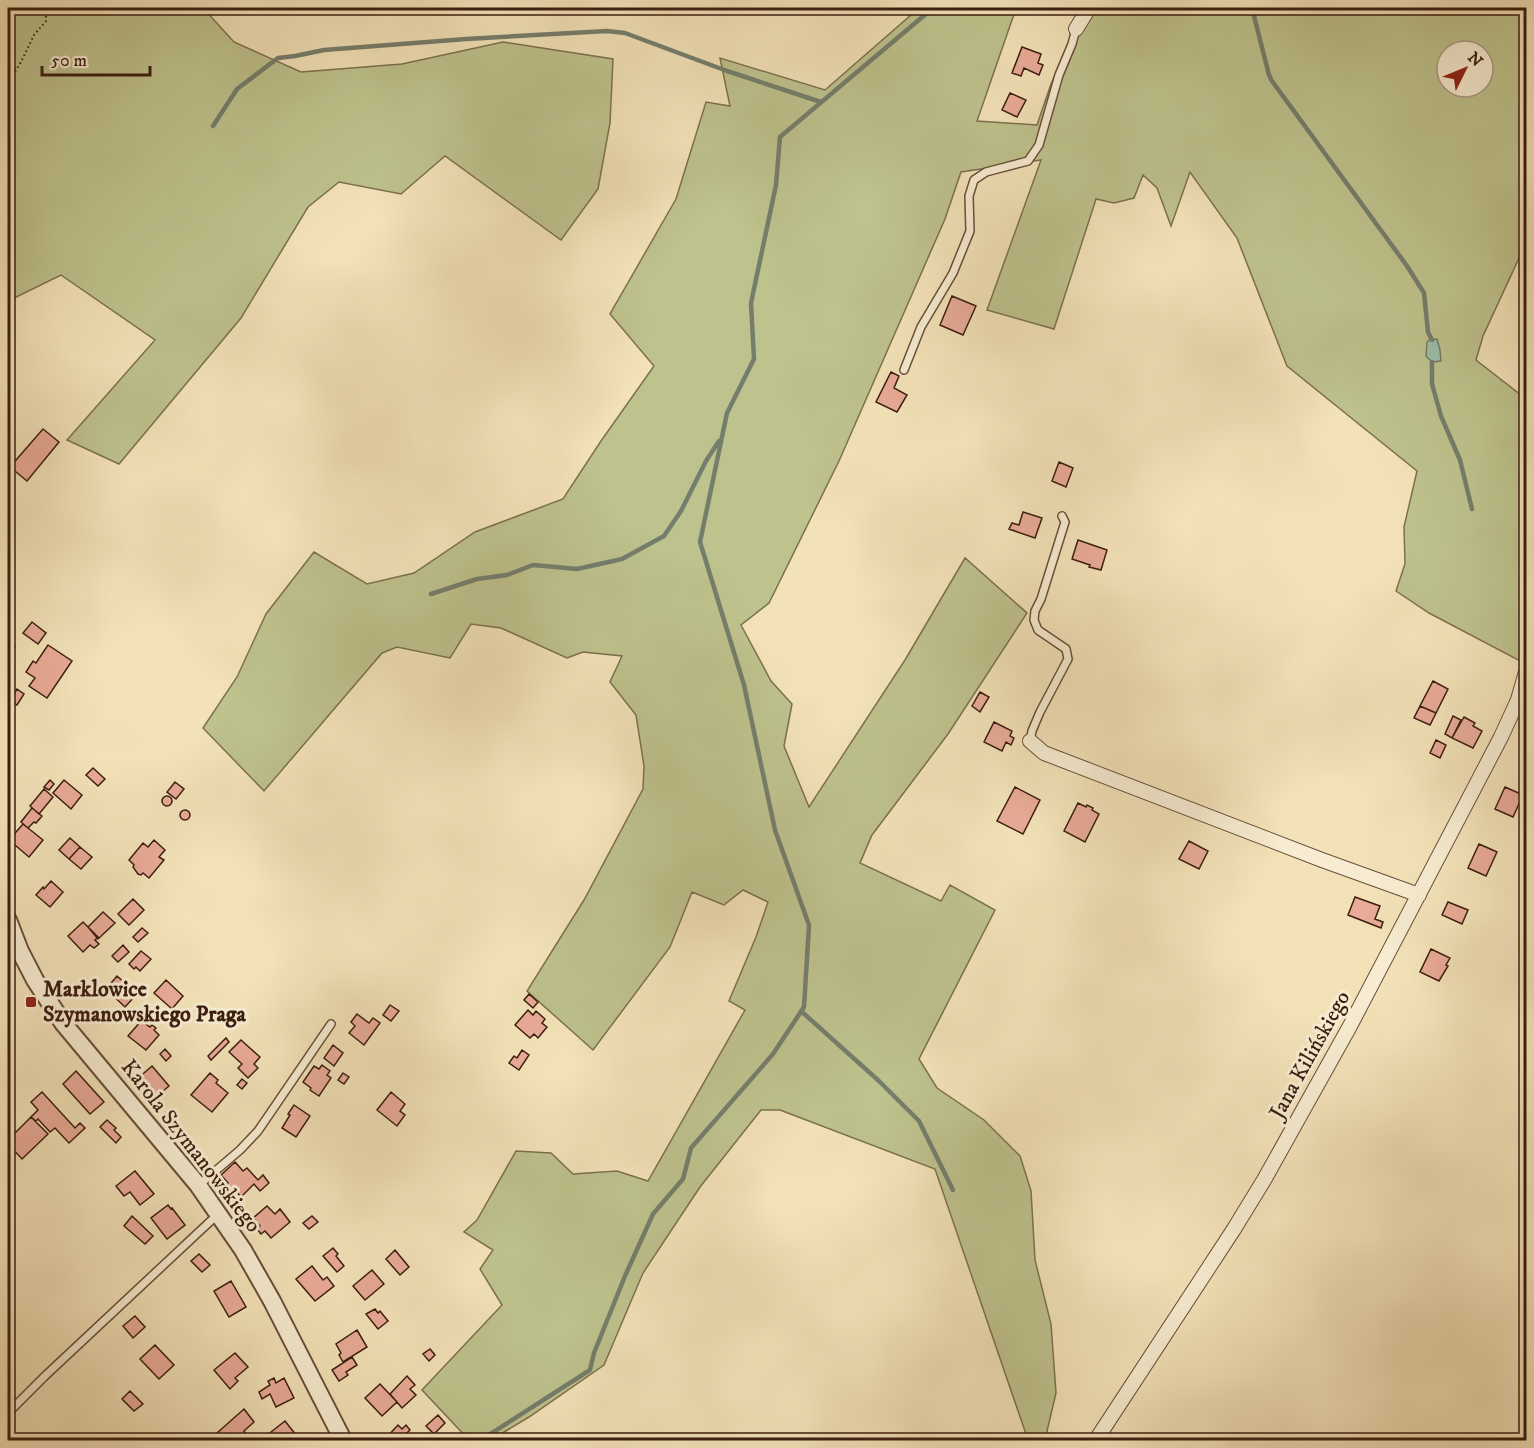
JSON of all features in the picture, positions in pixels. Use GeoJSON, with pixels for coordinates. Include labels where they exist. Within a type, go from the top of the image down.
{"type":"FeatureCollection","features":[{"type":"Feature","properties":{"kind":"street"},"geometry":{"type":"LineString","coordinates":[[1076,29],[1089,8]]}},
{"type":"Feature","properties":{"kind":"street","name":"Jana Kilińskiego"},"geometry":{"type":"LineString","coordinates":[[1096,1440],[1264,1180],[1350,1026],[1511,718],[1527,672]]}},
{"type":"Feature","properties":{"kind":"street"},"geometry":{"type":"LineString","coordinates":[[1030,741],[1044,753],[1419,895]]}},
{"type":"Feature","properties":{"kind":"street","name":"Karola Szymanowskiego"},"geometry":{"type":"LineString","coordinates":[[8,920],[35,980],[63,1023],[198,1185],[243,1250],[272,1301],[343,1440]]}},
{"type":"Feature","properties":{"kind":"lane"},"geometry":{"type":"LineString","coordinates":[[904,370],[921,327],[953,273],[970,231],[969,196],[974,180],[986,172],[1028,161],[1039,145],[1059,75],[1076,29]]}},
{"type":"Feature","properties":{"kind":"lane"},"geometry":{"type":"LineString","coordinates":[[1030,741],[1040,712],[1068,659],[1066,649],[1038,630],[1034,620],[1065,522],[1062,516]]}},
{"type":"Feature","properties":{"kind":"lane"},"geometry":{"type":"LineString","coordinates":[[198,1185],[240,1150],[258,1131],[331,1024]]}},
{"type":"Feature","properties":{"kind":"lane"},"geometry":{"type":"LineString","coordinates":[[8,1413],[218,1213]]}},
{"type":"Feature","properties":{"kind":"path"},"geometry":{"type":"LineString","coordinates":[[39,8],[46,15]]}},
{"type":"Feature","properties":{"kind":"path"},"geometry":{"type":"LineString","coordinates":[[8,83],[34,35],[46,21],[50,8]]}},
{"type":"Feature","properties":{"kind":"shaded area"},"geometry":{"type":"Polygon","coordinates":[[[8,8],[203,8],[234,42],[301,72],[402,64],[503,42],[613,59],[610,123],[598,189],[561,240],[445,156],[401,194],[339,182],[308,207],[241,318],[119,464],[67,440],[155,340],[61,275],[8,301],[8,8]]]}},
{"type":"Feature","properties":{"kind":"shaded area"},"geometry":{"type":"Polygon","coordinates":[[[919,8],[1018,8],[977,121],[1037,125],[1051,84],[1075,30],[1091,8],[1526,8],[1526,243],[1483,336],[1476,360],[1526,399],[1526,637],[1520,661],[1429,613],[1396,591],[1405,564],[1404,527],[1417,471],[1287,366],[1237,238],[1190,172],[1171,226],[1157,188],[1143,175],[1134,198],[1114,203],[1096,199],[1054,329],[987,310],[1041,160],[961,172],[945,219],[839,461],[769,603],[741,625],[771,681],[792,704],[784,746],[809,807],[905,660],[965,558],[1027,613],[948,734],[872,835],[860,863],[941,901],[950,885],[995,910],[919,1059],[937,1088],[984,1120],[1020,1156],[1031,1191],[1035,1260],[1051,1324],[1056,1393],[1047,1431],[1051,1440],[1028,1440],[935,1169],[780,1110],[761,1110],[700,1187],[643,1273],[604,1365],[529,1417],[491,1440],[469,1440],[422,1390],[502,1305],[480,1269],[493,1250],[464,1232],[477,1220],[516,1151],[551,1153],[573,1174],[617,1171],[648,1181],[745,1010],[729,1001],[768,902],[743,890],[724,905],[692,892],[670,947],[593,1050],[527,991],[584,900],[643,789],[644,766],[636,715],[610,682],[622,656],[583,652],[567,658],[501,628],[471,624],[450,658],[397,647],[382,653],[264,791],[203,728],[237,677],[266,614],[314,552],[367,584],[414,573],[475,532],[563,499],[654,366],[610,314],[676,199],[706,102],[730,106],[720,58],[825,90],[919,8]]]}},
{"type":"Feature","properties":{"kind":"shaded area"},"geometry":{"type":"Polygon","coordinates":[[[1437,339],[1441,361],[1432,362],[1426,356],[1427,342],[1437,339]]]}},
{"type":"Feature","properties":{"kind":"building"},"geometry":{"type":"Polygon","coordinates":[[[1022,47],[1041,54],[1038,63],[1043,65],[1039,75],[1024,68],[1021,76],[1012,73],[1022,47]]]}},
{"type":"Feature","properties":{"kind":"building"},"geometry":{"type":"Polygon","coordinates":[[[1010,93],[1026,100],[1017,117],[1002,110],[1010,93]]]}},
{"type":"Feature","properties":{"kind":"building"},"geometry":{"type":"Polygon","coordinates":[[[952,296],[976,306],[963,335],[940,325],[952,296]]]}},
{"type":"Feature","properties":{"kind":"building"},"geometry":{"type":"Polygon","coordinates":[[[891,372],[899,376],[894,388],[907,395],[897,412],[876,402],[891,372]]]}},
{"type":"Feature","properties":{"kind":"building"},"geometry":{"type":"Polygon","coordinates":[[[43,429],[59,442],[27,481],[10,467],[43,429]]]}},
{"type":"Feature","properties":{"kind":"building"},"geometry":{"type":"Polygon","coordinates":[[[1059,462],[1073,468],[1066,487],[1052,481],[1059,462]]]}},
{"type":"Feature","properties":{"kind":"building"},"geometry":{"type":"Polygon","coordinates":[[[1023,512],[1042,518],[1035,538],[1009,529],[1012,523],[1019,525],[1023,512]]]}},
{"type":"Feature","properties":{"kind":"building"},"geometry":{"type":"Polygon","coordinates":[[[1078,540],[1107,550],[1101,570],[1072,559],[1078,540]]]}},
{"type":"Feature","properties":{"kind":"building"},"geometry":{"type":"Polygon","coordinates":[[[32,622],[46,633],[38,644],[23,633],[32,622]]]}},
{"type":"Feature","properties":{"kind":"building"},"geometry":{"type":"Polygon","coordinates":[[[8,640],[15,646],[8,655],[8,640]]]}},
{"type":"Feature","properties":{"kind":"building"},"geometry":{"type":"Polygon","coordinates":[[[48,645],[72,661],[47,698],[29,686],[35,678],[26,672],[33,661],[36,663],[48,645]]]}},
{"type":"Feature","properties":{"kind":"building"},"geometry":{"type":"Polygon","coordinates":[[[1433,681],[1448,689],[1436,713],[1420,706],[1433,681]]]}},
{"type":"Feature","properties":{"kind":"building"},"geometry":{"type":"Polygon","coordinates":[[[17,689],[24,694],[17,705],[10,700],[17,689]]]}},
{"type":"Feature","properties":{"kind":"building"},"geometry":{"type":"Polygon","coordinates":[[[980,692],[989,697],[980,712],[972,706],[980,692]]]}},
{"type":"Feature","properties":{"kind":"building"},"geometry":{"type":"Polygon","coordinates":[[[1420,706],[1436,713],[1430,725],[1414,718],[1420,706]]]}},
{"type":"Feature","properties":{"kind":"building"},"geometry":{"type":"Polygon","coordinates":[[[1453,716],[1461,720],[1452,738],[1445,734],[1453,716]]]}},
{"type":"Feature","properties":{"kind":"building"},"geometry":{"type":"Polygon","coordinates":[[[1464,717],[1475,723],[1473,726],[1482,731],[1473,748],[1452,738],[1464,717]]]}},
{"type":"Feature","properties":{"kind":"building"},"geometry":{"type":"Polygon","coordinates":[[[994,722],[1012,731],[1010,736],[1014,738],[1011,745],[1006,742],[1002,751],[984,742],[994,722]]]}},
{"type":"Feature","properties":{"kind":"building"},"geometry":{"type":"Polygon","coordinates":[[[1436,740],[1446,745],[1440,758],[1430,753],[1436,740]]]}},
{"type":"Feature","properties":{"kind":"building"},"geometry":{"type":"Polygon","coordinates":[[[93,768],[105,779],[98,786],[86,775],[93,768]]]}},
{"type":"Feature","properties":{"kind":"building"},"geometry":{"type":"Polygon","coordinates":[[[50,780],[54,784],[49,790],[44,787],[50,780]]]}},
{"type":"Feature","properties":{"kind":"building"},"geometry":{"type":"Polygon","coordinates":[[[64,780],[82,795],[71,809],[53,793],[64,780]]]}},
{"type":"Feature","properties":{"kind":"building"},"geometry":{"type":"Polygon","coordinates":[[[175,782],[184,789],[176,799],[167,792],[175,782]]]}},
{"type":"Feature","properties":{"kind":"building"},"geometry":{"type":"Polygon","coordinates":[[[1015,787],[1040,800],[1023,834],[997,821],[1015,787]]]}},
{"type":"Feature","properties":{"kind":"building"},"geometry":{"type":"Polygon","coordinates":[[[1505,787],[1523,795],[1513,817],[1495,809],[1505,787]]]}},
{"type":"Feature","properties":{"kind":"building"},"geometry":{"type":"Polygon","coordinates":[[[44,789],[53,797],[39,814],[30,806],[44,789]]]}},
{"type":"Feature","properties":{"kind":"building"},"geometry":{"type":"Polygon","coordinates":[[[167,796],[172,801],[167,806],[162,801],[167,796]]]}},
{"type":"Feature","properties":{"kind":"building"},"geometry":{"type":"Polygon","coordinates":[[[1078,803],[1093,808],[1092,810],[1099,814],[1085,842],[1064,831],[1078,803]]]}},
{"type":"Feature","properties":{"kind":"building"},"geometry":{"type":"Polygon","coordinates":[[[32,808],[42,816],[28,828],[21,822],[32,808]]]}},
{"type":"Feature","properties":{"kind":"building"},"geometry":{"type":"Polygon","coordinates":[[[185,810],[190,815],[185,820],[180,815],[185,810]]]}},
{"type":"Feature","properties":{"kind":"building"},"geometry":{"type":"Polygon","coordinates":[[[23,824],[43,840],[29,857],[9,840],[23,824]]]}},
{"type":"Feature","properties":{"kind":"building"},"geometry":{"type":"Polygon","coordinates":[[[70,838],[80,847],[69,859],[59,850],[70,838]]]}},
{"type":"Feature","properties":{"kind":"building"},"geometry":{"type":"Polygon","coordinates":[[[154,840],[165,850],[159,857],[164,860],[149,878],[143,873],[138,874],[129,860],[143,843],[148,847],[154,840]]]}},
{"type":"Feature","properties":{"kind":"building"},"geometry":{"type":"Polygon","coordinates":[[[1189,841],[1208,851],[1199,869],[1179,859],[1189,841]]]}},
{"type":"Feature","properties":{"kind":"building"},"geometry":{"type":"Polygon","coordinates":[[[1479,844],[1497,852],[1486,876],[1468,868],[1479,844]]]}},
{"type":"Feature","properties":{"kind":"building"},"geometry":{"type":"Polygon","coordinates":[[[80,847],[92,857],[81,869],[69,859],[80,847]]]}},
{"type":"Feature","properties":{"kind":"building"},"geometry":{"type":"Polygon","coordinates":[[[51,881],[63,892],[50,907],[36,895],[51,881]]]}},
{"type":"Feature","properties":{"kind":"building"},"geometry":{"type":"Polygon","coordinates":[[[1355,897],[1380,906],[1375,919],[1383,922],[1381,928],[1348,915],[1355,897]]]}},
{"type":"Feature","properties":{"kind":"building"},"geometry":{"type":"Polygon","coordinates":[[[133,899],[144,910],[129,925],[118,914],[133,899]]]}},
{"type":"Feature","properties":{"kind":"building"},"geometry":{"type":"Polygon","coordinates":[[[1448,902],[1468,910],[1462,924],[1442,915],[1448,902]]]}},
{"type":"Feature","properties":{"kind":"building"},"geometry":{"type":"Polygon","coordinates":[[[103,912],[115,923],[98,939],[88,927],[103,912]]]}},
{"type":"Feature","properties":{"kind":"building"},"geometry":{"type":"Polygon","coordinates":[[[83,922],[98,937],[95,940],[99,944],[94,948],[90,945],[83,952],[68,936],[83,922]]]}},
{"type":"Feature","properties":{"kind":"building"},"geometry":{"type":"Polygon","coordinates":[[[142,928],[148,933],[138,942],[133,937],[142,928]]]}},
{"type":"Feature","properties":{"kind":"building"},"geometry":{"type":"Polygon","coordinates":[[[123,945],[129,952],[118,962],[112,956],[123,945]]]}},
{"type":"Feature","properties":{"kind":"building"},"geometry":{"type":"Polygon","coordinates":[[[1431,949],[1450,958],[1439,981],[1420,972],[1431,949]]]}},
{"type":"Feature","properties":{"kind":"building"},"geometry":{"type":"Polygon","coordinates":[[[141,951],[151,959],[140,971],[129,964],[141,951]]]}},
{"type":"Feature","properties":{"kind":"building"},"geometry":{"type":"Polygon","coordinates":[[[117,976],[137,994],[125,1007],[106,989],[117,976]]]}},
{"type":"Feature","properties":{"kind":"building"},"geometry":{"type":"Polygon","coordinates":[[[166,980],[183,996],[172,1009],[154,993],[166,980]]]}},
{"type":"Feature","properties":{"kind":"building"},"geometry":{"type":"Polygon","coordinates":[[[529,994],[538,1002],[533,1008],[524,1000],[529,994]]]}},
{"type":"Feature","properties":{"kind":"building"},"geometry":{"type":"Polygon","coordinates":[[[390,1005],[399,1011],[391,1021],[383,1015],[390,1005]]]}},
{"type":"Feature","properties":{"kind":"building"},"geometry":{"type":"Polygon","coordinates":[[[528,1010],[533,1015],[536,1011],[545,1019],[542,1023],[547,1027],[538,1038],[534,1034],[530,1038],[515,1025],[528,1010]]]}},
{"type":"Feature","properties":{"kind":"building"},"geometry":{"type":"Polygon","coordinates":[[[143,1013],[150,1019],[146,1024],[156,1028],[154,1030],[159,1035],[146,1050],[128,1036],[142,1020],[139,1018],[143,1013]]]}},
{"type":"Feature","properties":{"kind":"building"},"geometry":{"type":"Polygon","coordinates":[[[357,1014],[369,1023],[373,1018],[380,1023],[364,1045],[349,1033],[355,1026],[351,1022],[357,1014]]]}},
{"type":"Feature","properties":{"kind":"building"},"geometry":{"type":"Polygon","coordinates":[[[226,1038],[229,1042],[211,1060],[208,1056],[226,1038]]]}},
{"type":"Feature","properties":{"kind":"building"},"geometry":{"type":"Polygon","coordinates":[[[241,1040],[260,1057],[254,1064],[258,1068],[248,1078],[238,1068],[242,1064],[229,1052],[241,1040]]]}},
{"type":"Feature","properties":{"kind":"building"},"geometry":{"type":"Polygon","coordinates":[[[333,1045],[343,1053],[334,1066],[324,1058],[333,1045]]]}},
{"type":"Feature","properties":{"kind":"building"},"geometry":{"type":"Polygon","coordinates":[[[165,1049],[171,1056],[166,1061],[160,1054],[165,1049]]]}},
{"type":"Feature","properties":{"kind":"building"},"geometry":{"type":"Polygon","coordinates":[[[522,1050],[529,1055],[519,1070],[509,1063],[514,1056],[517,1058],[522,1050]]]}},
{"type":"Feature","properties":{"kind":"building"},"geometry":{"type":"Polygon","coordinates":[[[322,1065],[330,1071],[327,1075],[331,1078],[319,1096],[303,1082],[314,1066],[319,1069],[322,1065]]]}},
{"type":"Feature","properties":{"kind":"building"},"geometry":{"type":"Polygon","coordinates":[[[152,1066],[169,1086],[153,1100],[136,1080],[152,1066]]]}},
{"type":"Feature","properties":{"kind":"building"},"geometry":{"type":"Polygon","coordinates":[[[76,1071],[104,1102],[90,1114],[63,1084],[76,1071]]]}},
{"type":"Feature","properties":{"kind":"building"},"geometry":{"type":"Polygon","coordinates":[[[210,1073],[218,1080],[216,1083],[228,1093],[212,1112],[191,1095],[210,1073]]]}},
{"type":"Feature","properties":{"kind":"building"},"geometry":{"type":"Polygon","coordinates":[[[343,1073],[349,1077],[344,1084],[338,1080],[343,1073]]]}},
{"type":"Feature","properties":{"kind":"building"},"geometry":{"type":"Polygon","coordinates":[[[242,1079],[247,1083],[242,1089],[237,1085],[242,1079]]]}},
{"type":"Feature","properties":{"kind":"building"},"geometry":{"type":"Polygon","coordinates":[[[42,1092],[75,1128],[80,1123],[85,1128],[69,1143],[55,1128],[50,1132],[38,1119],[36,1121],[31,1117],[38,1110],[31,1102],[42,1092]]]}},
{"type":"Feature","properties":{"kind":"building"},"geometry":{"type":"Polygon","coordinates":[[[391,1092],[405,1104],[400,1111],[405,1115],[397,1126],[377,1110],[391,1092]]]}},
{"type":"Feature","properties":{"kind":"building"},"geometry":{"type":"Polygon","coordinates":[[[294,1105],[310,1116],[296,1137],[282,1128],[294,1105]]]}},
{"type":"Feature","properties":{"kind":"building"},"geometry":{"type":"Polygon","coordinates":[[[31,1117],[48,1134],[22,1159],[8,1144],[8,1140],[31,1117]]]}},
{"type":"Feature","properties":{"kind":"building"},"geometry":{"type":"Polygon","coordinates":[[[107,1120],[116,1128],[114,1130],[121,1137],[116,1143],[100,1127],[107,1120]]]}},
{"type":"Feature","properties":{"kind":"building"},"geometry":{"type":"Polygon","coordinates":[[[235,1162],[243,1171],[247,1168],[258,1180],[263,1175],[269,1183],[260,1191],[254,1184],[241,1197],[233,1188],[230,1192],[225,1186],[228,1183],[221,1175],[235,1162]]]}},
{"type":"Feature","properties":{"kind":"building"},"geometry":{"type":"Polygon","coordinates":[[[135,1171],[154,1194],[140,1205],[130,1192],[124,1196],[116,1186],[135,1171]]]}},
{"type":"Feature","properties":{"kind":"building"},"geometry":{"type":"Polygon","coordinates":[[[168,1205],[185,1225],[167,1239],[151,1218],[168,1205]]]}},
{"type":"Feature","properties":{"kind":"building"},"geometry":{"type":"Polygon","coordinates":[[[267,1206],[275,1214],[280,1209],[290,1222],[271,1238],[265,1231],[261,1234],[257,1229],[260,1226],[253,1218],[267,1206]]]}},
{"type":"Feature","properties":{"kind":"building"},"geometry":{"type":"Polygon","coordinates":[[[132,1216],[153,1236],[145,1244],[124,1226],[132,1216]]]}},
{"type":"Feature","properties":{"kind":"building"},"geometry":{"type":"Polygon","coordinates":[[[312,1216],[318,1222],[309,1229],[303,1223],[312,1216]]]}},
{"type":"Feature","properties":{"kind":"building"},"geometry":{"type":"Polygon","coordinates":[[[333,1248],[344,1266],[337,1272],[323,1256],[333,1248]]]}},
{"type":"Feature","properties":{"kind":"building"},"geometry":{"type":"Polygon","coordinates":[[[395,1250],[409,1267],[400,1275],[386,1259],[395,1250]]]}},
{"type":"Feature","properties":{"kind":"building"},"geometry":{"type":"Polygon","coordinates":[[[199,1254],[210,1265],[202,1272],[191,1261],[199,1254]]]}},
{"type":"Feature","properties":{"kind":"building"},"geometry":{"type":"Polygon","coordinates":[[[312,1266],[323,1280],[327,1277],[334,1286],[315,1301],[296,1279],[312,1266]]]}},
{"type":"Feature","properties":{"kind":"building"},"geometry":{"type":"Polygon","coordinates":[[[372,1270],[384,1284],[365,1300],[353,1286],[372,1270]]]}},
{"type":"Feature","properties":{"kind":"building"},"geometry":{"type":"Polygon","coordinates":[[[231,1281],[246,1307],[229,1317],[214,1291],[231,1281]]]}},
{"type":"Feature","properties":{"kind":"building"},"geometry":{"type":"Polygon","coordinates":[[[375,1309],[378,1313],[380,1311],[388,1321],[378,1329],[366,1314],[375,1309]]]}},
{"type":"Feature","properties":{"kind":"building"},"geometry":{"type":"Polygon","coordinates":[[[135,1316],[145,1327],[133,1338],[123,1326],[135,1316]]]}},
{"type":"Feature","properties":{"kind":"building"},"geometry":{"type":"Polygon","coordinates":[[[357,1330],[367,1347],[343,1362],[336,1344],[357,1330]]]}},
{"type":"Feature","properties":{"kind":"building"},"geometry":{"type":"Polygon","coordinates":[[[155,1345],[174,1365],[159,1379],[140,1359],[155,1345]]]}},
{"type":"Feature","properties":{"kind":"building"},"geometry":{"type":"Polygon","coordinates":[[[430,1349],[435,1355],[429,1361],[423,1354],[430,1349]]]}},
{"type":"Feature","properties":{"kind":"building"},"geometry":{"type":"Polygon","coordinates":[[[235,1353],[248,1367],[235,1378],[238,1381],[230,1389],[214,1370],[235,1353]]]}},
{"type":"Feature","properties":{"kind":"building"},"geometry":{"type":"Polygon","coordinates":[[[352,1357],[357,1365],[346,1372],[348,1375],[339,1381],[332,1370],[352,1357]]]}},
{"type":"Feature","properties":{"kind":"building"},"geometry":{"type":"Polygon","coordinates":[[[407,1376],[415,1385],[410,1389],[416,1395],[402,1408],[390,1394],[407,1376]]]}},
{"type":"Feature","properties":{"kind":"building"},"geometry":{"type":"Polygon","coordinates":[[[274,1378],[276,1383],[284,1378],[294,1398],[276,1407],[270,1394],[262,1399],[259,1392],[270,1385],[268,1381],[274,1378]]]}},
{"type":"Feature","properties":{"kind":"building"},"geometry":{"type":"Polygon","coordinates":[[[380,1384],[397,1402],[382,1416],[365,1398],[380,1384]]]}},
{"type":"Feature","properties":{"kind":"building"},"geometry":{"type":"Polygon","coordinates":[[[130,1391],[143,1404],[134,1411],[122,1399],[130,1391]]]}},
{"type":"Feature","properties":{"kind":"building"},"geometry":{"type":"Polygon","coordinates":[[[244,1409],[254,1422],[244,1431],[248,1436],[242,1440],[223,1440],[217,1433],[244,1409]]]}},
{"type":"Feature","properties":{"kind":"building"},"geometry":{"type":"Polygon","coordinates":[[[438,1415],[445,1423],[434,1434],[426,1426],[438,1415]]]}},
{"type":"Feature","properties":{"kind":"building"},"geometry":{"type":"Polygon","coordinates":[[[285,1421],[300,1440],[270,1440],[266,1436],[285,1421]]]}},
{"type":"Feature","properties":{"kind":"building"},"geometry":{"type":"Polygon","coordinates":[[[398,1425],[402,1429],[406,1425],[410,1430],[407,1433],[412,1439],[385,1439],[398,1425]]]}},
{"type":"Feature","properties":{"kind":"waterway"},"geometry":{"type":"LineString","coordinates":[[481,1440],[590,1370],[594,1353],[625,1276],[653,1214],[683,1179],[691,1148],[773,1054],[804,1007],[809,925],[775,830],[744,685],[700,542],[727,413],[754,359],[751,303],[776,185],[780,137],[933,8]]}},
{"type":"Feature","properties":{"kind":"waterway"},"geometry":{"type":"LineString","coordinates":[[1252,8],[1272,81],[1407,266],[1424,293],[1428,332],[1432,340]]}},
{"type":"Feature","properties":{"kind":"waterway"},"geometry":{"type":"LineString","coordinates":[[213,126],[237,89],[278,58],[324,50],[607,31],[625,33],[727,71],[821,102]]}},
{"type":"Feature","properties":{"kind":"waterway"},"geometry":{"type":"LineString","coordinates":[[1432,362],[1432,384],[1441,416],[1460,460],[1472,509]]}},
{"type":"Feature","properties":{"kind":"waterway"},"geometry":{"type":"LineString","coordinates":[[431,594],[477,579],[507,575],[533,565],[577,569],[622,559],[664,536],[681,511],[706,461],[719,441]]}},
{"type":"Feature","properties":{"kind":"waterway"},"geometry":{"type":"LineString","coordinates":[[801,1011],[879,1081],[919,1121],[953,1190]]}},
{"type":"Feature","properties":{"kind":"place","name":"Marklowice Szymanowskiego Praga"},"geometry":{"type":"Point","coordinates":[31,1002]}}]}
